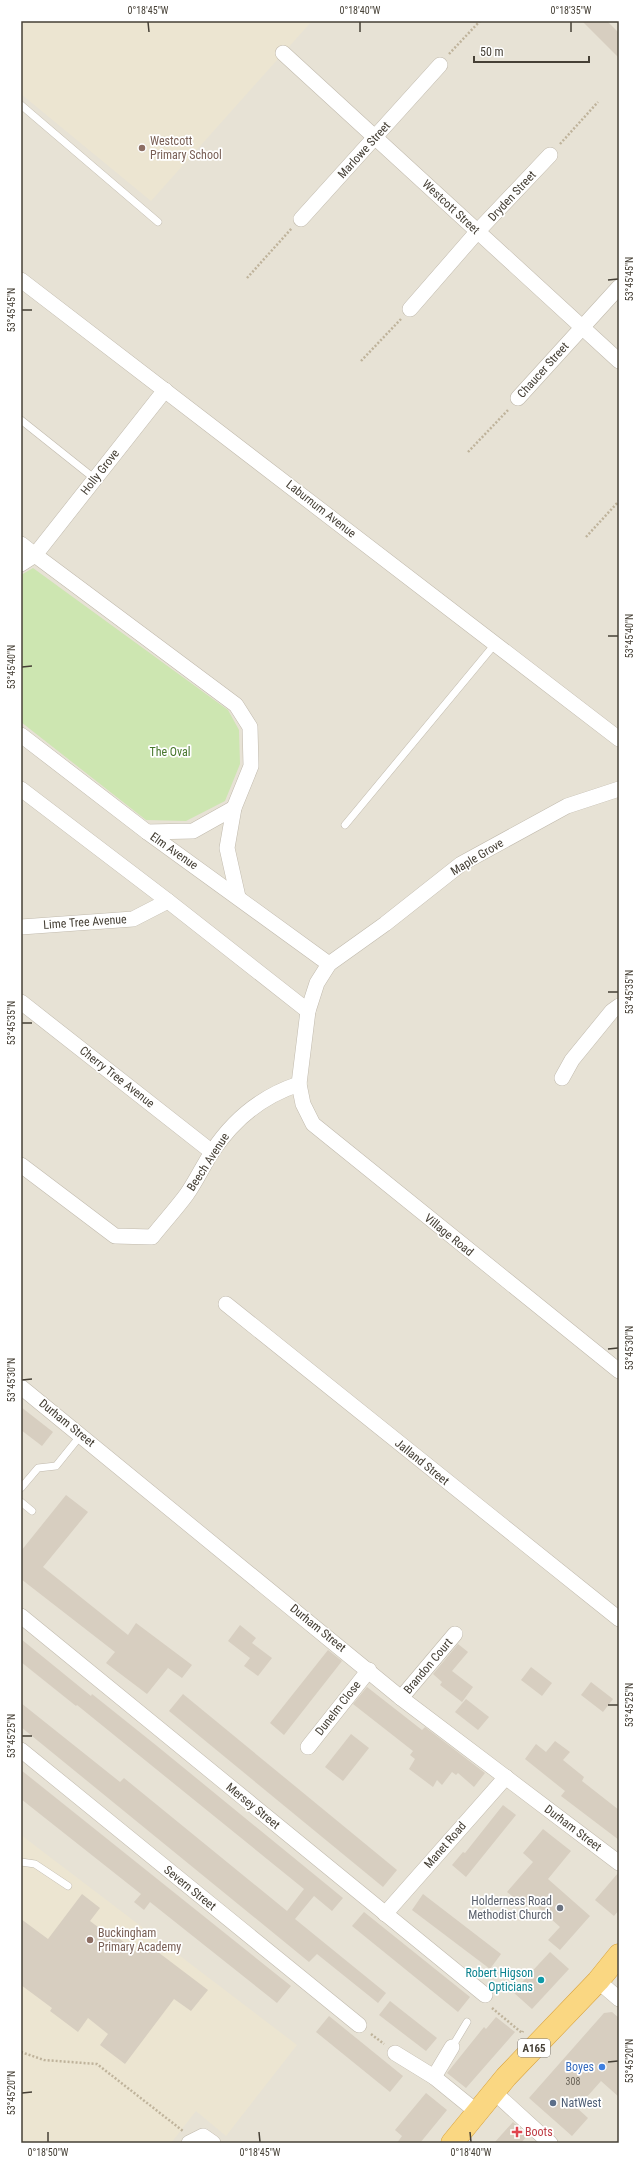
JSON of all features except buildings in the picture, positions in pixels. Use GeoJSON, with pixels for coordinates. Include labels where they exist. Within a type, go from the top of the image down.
{"type":"FeatureCollection","features":[{"type":"Feature","properties":{"kind":"highway","name":"A165"},"geometry":{"type":"LineString","coordinates":[[452,2143],[494,2092],[598,1981],[619,1955]]}},
{"type":"Feature","properties":{"kind":"street","name":"Westcott Street"},"geometry":{"type":"LineString","coordinates":[[283,53],[581,328],[619,361]]}},
{"type":"Feature","properties":{"kind":"street","name":"Marlowe Street"},"geometry":{"type":"LineString","coordinates":[[301,219],[440,65]]}},
{"type":"Feature","properties":{"kind":"street","name":"Dryden Street"},"geometry":{"type":"LineString","coordinates":[[410,309],[477,232],[550,155]]}},
{"type":"Feature","properties":{"kind":"street","name":"Laburnum Avenue"},"geometry":{"type":"LineString","coordinates":[[21,280],[619,740]]}},
{"type":"Feature","properties":{"kind":"street","name":"Chaucer Street"},"geometry":{"type":"LineString","coordinates":[[518,398],[619,287]]}},
{"type":"Feature","properties":{"kind":"street","name":"Holly Grove"},"geometry":{"type":"LineString","coordinates":[[35,555],[165,390]]}},
{"type":"Feature","properties":{"kind":"street"},"geometry":{"type":"LineString","coordinates":[[21,544],[236,705],[250,727],[251,766],[234,808],[226,848],[238,897]]}},
{"type":"Feature","properties":{"kind":"street"},"geometry":{"type":"LineString","coordinates":[[21,564],[35,555]]}},
{"type":"Feature","properties":{"kind":"street","name":"Elm Avenue"},"geometry":{"type":"LineString","coordinates":[[21,735],[147,832],[329,964]]}},
{"type":"Feature","properties":{"kind":"street"},"geometry":{"type":"LineString","coordinates":[[21,789],[168,901],[308,1011]]}},
{"type":"Feature","properties":{"kind":"street","name":"Maple Grove"},"geometry":{"type":"LineString","coordinates":[[329,964],[385,924],[461,864],[567,806],[619,789]]}},
{"type":"Feature","properties":{"kind":"street"},"geometry":{"type":"LineString","coordinates":[[147,832],[193,831],[234,808]]}},
{"type":"Feature","properties":{"kind":"street","name":"Lime Tree Avenue"},"geometry":{"type":"LineString","coordinates":[[21,927],[133,919],[168,901]]}},
{"type":"Feature","properties":{"kind":"street"},"geometry":{"type":"LineString","coordinates":[[299,1084],[308,1011],[317,983],[329,964]]}},
{"type":"Feature","properties":{"kind":"street","name":"Cherry Tree Avenue"},"geometry":{"type":"LineString","coordinates":[[21,1002],[212,1152]]}},
{"type":"Feature","properties":{"kind":"street"},"geometry":{"type":"LineString","coordinates":[[562,1078],[572,1060],[612,1010],[619,1006]]}},
{"type":"Feature","properties":{"kind":"street","name":"Beech Avenue"},"geometry":{"type":"LineString","coordinates":[[21,1165],[116,1236],[152,1237],[187,1194],[212,1152],[230,1128],[263,1100],[281,1090],[299,1084]]}},
{"type":"Feature","properties":{"kind":"street","name":"Village Road"},"geometry":{"type":"LineString","coordinates":[[299,1084],[303,1104],[313,1124],[619,1371]]}},
{"type":"Feature","properties":{"kind":"street","name":"Jalland Street"},"geometry":{"type":"LineString","coordinates":[[226,1304],[619,1619]]}},
{"type":"Feature","properties":{"kind":"street","name":"Durham Street"},"geometry":{"type":"LineString","coordinates":[[21,1387],[369,1670],[401,1698],[619,1863]]}},
{"type":"Feature","properties":{"kind":"street","name":"Mersey Street"},"geometry":{"type":"LineString","coordinates":[[21,1616],[484,1995]]}},
{"type":"Feature","properties":{"kind":"street","name":"Brandon Court"},"geometry":{"type":"LineString","coordinates":[[401,1698],[455,1634]]}},
{"type":"Feature","properties":{"kind":"street","name":"Dunelm Close"},"geometry":{"type":"LineString","coordinates":[[308,1747],[369,1670]]}},
{"type":"Feature","properties":{"kind":"street","name":"Severn Street"},"geometry":{"type":"LineString","coordinates":[[21,1750],[359,2025]]}},
{"type":"Feature","properties":{"kind":"street","name":"Manet Road"},"geometry":{"type":"LineString","coordinates":[[385,1914],[506,1777]]}},
{"type":"Feature","properties":{"kind":"street"},"geometry":{"type":"LineString","coordinates":[[598,1981],[619,1999]]}},
{"type":"Feature","properties":{"kind":"street"},"geometry":{"type":"LineString","coordinates":[[434,2077],[452,2047]]}},
{"type":"Feature","properties":{"kind":"street"},"geometry":{"type":"LineString","coordinates":[[395,2053],[434,2077],[477,2112]]}},
{"type":"Feature","properties":{"kind":"street"},"geometry":{"type":"LineString","coordinates":[[494,2092],[550,2143]]}},
{"type":"Feature","properties":{"kind":"street"},"geometry":{"type":"LineString","coordinates":[[191,2142],[203,2136],[213,2143]]}},
{"type":"Feature","properties":{"kind":"lane"},"geometry":{"type":"LineString","coordinates":[[21,105],[158,222]]}},
{"type":"Feature","properties":{"kind":"lane"},"geometry":{"type":"LineString","coordinates":[[21,420],[95,479]]}},
{"type":"Feature","properties":{"kind":"lane"},"geometry":{"type":"LineString","coordinates":[[345,825],[495,644]]}},
{"type":"Feature","properties":{"kind":"lane"},"geometry":{"type":"LineString","coordinates":[[21,1488],[38,1468],[56,1466],[81,1435]]}},
{"type":"Feature","properties":{"kind":"lane"},"geometry":{"type":"LineString","coordinates":[[21,1502],[32,1511]]}},
{"type":"Feature","properties":{"kind":"lane"},"geometry":{"type":"LineString","coordinates":[[21,1862],[35,1864],[68,1886]]}},
{"type":"Feature","properties":{"kind":"lane"},"geometry":{"type":"LineString","coordinates":[[452,2047],[467,2022]]}},
{"type":"Feature","properties":{"kind":"path"},"geometry":{"type":"LineString","coordinates":[[440,65],[480,21]]}},
{"type":"Feature","properties":{"kind":"path"},"geometry":{"type":"LineString","coordinates":[[550,155],[598,102]]}},
{"type":"Feature","properties":{"kind":"path"},"geometry":{"type":"LineString","coordinates":[[247,278],[301,219]]}},
{"type":"Feature","properties":{"kind":"path"},"geometry":{"type":"LineString","coordinates":[[361,361],[410,309]]}},
{"type":"Feature","properties":{"kind":"path","name":"Chaucer Street"},"geometry":{"type":"LineString","coordinates":[[468,452],[518,398]]}},
{"type":"Feature","properties":{"kind":"path"},"geometry":{"type":"LineString","coordinates":[[586,537],[619,501]]}},
{"type":"Feature","properties":{"kind":"path"},"geometry":{"type":"LineString","coordinates":[[484,1995],[483,2001],[522,2033],[528,2026],[543,2039]]}},
{"type":"Feature","properties":{"kind":"path"},"geometry":{"type":"LineString","coordinates":[[359,2025],[395,2053]]}},
{"type":"Feature","properties":{"kind":"path"},"geometry":{"type":"LineString","coordinates":[[21,2052],[44,2060],[97,2064],[191,2142]]}},
{"type":"Feature","properties":{"kind":"shaded area"},"geometry":{"type":"Polygon","coordinates":[[[21,21],[619,21],[619,2143],[21,2143],[21,21]]]}},
{"type":"Feature","properties":{"kind":"shaded area","name":"Westcott Primary School"},"geometry":{"type":"Polygon","coordinates":[[[21,21],[312,21],[151,201],[21,94],[21,21]]]}},
{"type":"Feature","properties":{"kind":"shaded area","name":"Buckingham Primary Academy"},"geometry":{"type":"Polygon","coordinates":[[[21,1835],[297,2045],[226,2136],[196,2111],[171,2143],[21,2143],[21,1835]]]}},
{"type":"Feature","properties":{"kind":"green space","name":"The Oval"},"geometry":{"type":"Polygon","coordinates":[[[33,568],[228,710],[239,730],[240,764],[225,801],[186,821],[146,820],[21,722],[21,575],[33,568]]]}},
{"type":"Feature","properties":{"kind":"place","name":"Westcott Primary School"},"geometry":{"type":"Point","coordinates":[142,148]}},
{"type":"Feature","properties":{"kind":"place","name":"Holderness Road Methodist Church"},"geometry":{"type":"Point","coordinates":[560,1908]}},
{"type":"Feature","properties":{"kind":"place","name":"Buckingham Primary Academy"},"geometry":{"type":"Point","coordinates":[90,1940]}},
{"type":"Feature","properties":{"kind":"place","name":"Robert Higson Opticians"},"geometry":{"type":"Point","coordinates":[541,1980]}},
{"type":"Feature","properties":{"kind":"place","name":"Boyes"},"geometry":{"type":"Point","coordinates":[602,2067]}},
{"type":"Feature","properties":{"kind":"place","name":"NatWest"},"geometry":{"type":"Point","coordinates":[553,2103]}},
{"type":"Feature","properties":{"kind":"place","name":"Boots"},"geometry":{"type":"Point","coordinates":[517,2132]}}]}
